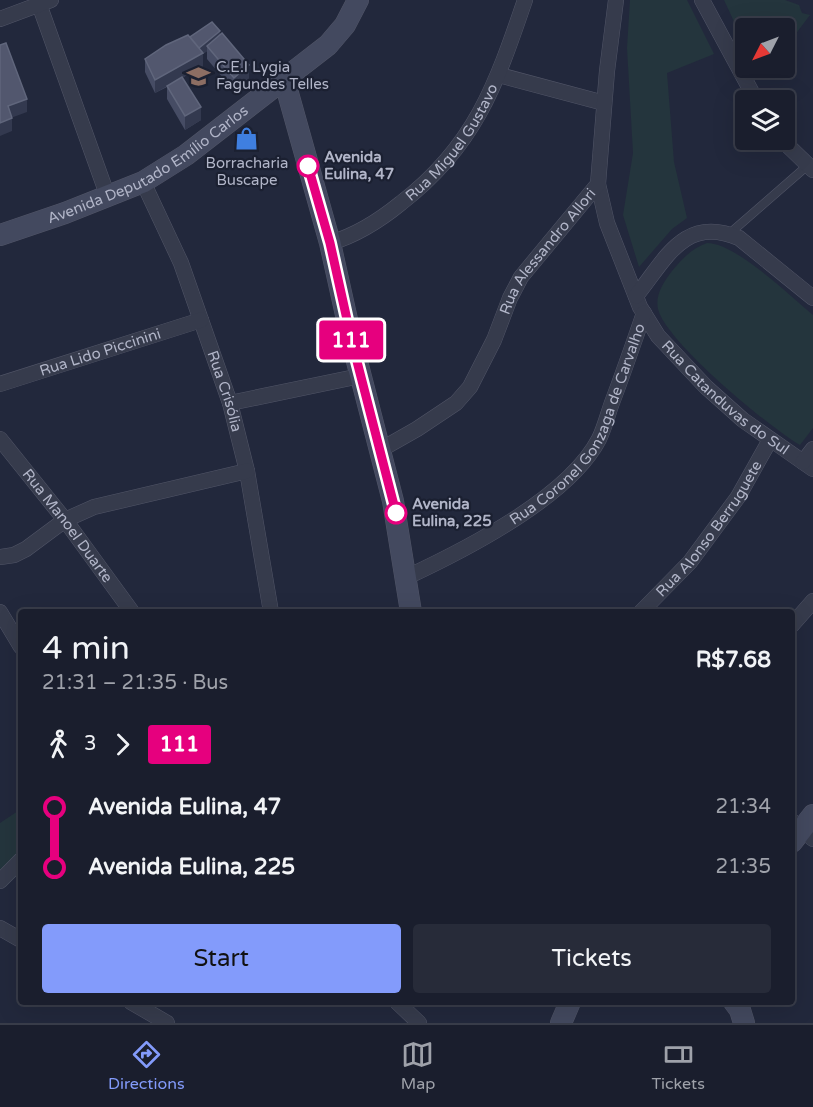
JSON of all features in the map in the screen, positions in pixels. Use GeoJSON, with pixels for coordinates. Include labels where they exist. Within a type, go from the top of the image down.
{"type":"FeatureCollection","features":[{"type":"Feature","properties":{"kind":"street","name":"Avenida Deputado Emílio Carlos"},"geometry":{"type":"LineString","coordinates":[[0,235],[108,197],[143,182],[186,155],[328,45],[345,25],[358,0]]}},
{"type":"Feature","properties":{"kind":"street","name":"Rua Miguel Gustavo"},"geometry":{"type":"LineString","coordinates":[[330,243],[360,231],[387,215],[434,175],[459,146],[479,116],[499,75],[525,0]]}},
{"type":"Feature","properties":{"kind":"street","name":"Rua Alessandro Allori"},"geometry":{"type":"LineString","coordinates":[[380,450],[456,403],[470,387],[494,340],[510,298],[521,277],[598,184],[604,103],[616,0]]}},
{"type":"Feature","properties":{"kind":"street"},"geometry":{"type":"LineString","coordinates":[[702,0],[751,90]]}},
{"type":"Feature","properties":{"kind":"street"},"geometry":{"type":"LineString","coordinates":[[0,20],[45,2],[108,197]]}},
{"type":"Feature","properties":{"kind":"street"},"geometry":{"type":"LineString","coordinates":[[499,75],[604,103]]}},
{"type":"Feature","properties":{"kind":"street"},"geometry":{"type":"LineString","coordinates":[[284,79],[330,243],[360,376],[393,501],[411,609]]}},
{"type":"Feature","properties":{"kind":"street"},"geometry":{"type":"LineString","coordinates":[[792,150],[810,168]]}},
{"type":"Feature","properties":{"kind":"street","name":"Rua Crisólia"},"geometry":{"type":"LineString","coordinates":[[143,182],[181,263],[230,403],[247,471],[270,609]]}},
{"type":"Feature","properties":{"kind":"street","name":"Rua Catanduvas do Sul"},"geometry":{"type":"LineString","coordinates":[[598,184],[607,223],[636,296],[658,336],[706,387],[743,420],[808,466]]}},
{"type":"Feature","properties":{"kind":"street","name":"Rua Coronel Gonzaga de Carvalho"},"geometry":{"type":"LineString","coordinates":[[636,296],[684,238],[704,231],[729,234],[739,238],[813,298]]}},
{"type":"Feature","properties":{"kind":"street","name":"Rua Coronel Gonzaga de Carvalho"},"geometry":{"type":"LineString","coordinates":[[407,577],[458,553],[496,530],[551,493],[581,465],[599,439],[644,313]]}},
{"type":"Feature","properties":{"kind":"street","name":"Rua Lido Piccinini"},"geometry":{"type":"LineString","coordinates":[[0,384],[201,320]]}},
{"type":"Feature","properties":{"kind":"street"},"geometry":{"type":"LineString","coordinates":[[230,403],[360,376]]}},
{"type":"Feature","properties":{"kind":"street","name":"Rua Manoel Duarte"},"geometry":{"type":"LineString","coordinates":[[0,440],[65,520],[130,609]]}},
{"type":"Feature","properties":{"kind":"street","name":"Rua Alonso Berruguete"},"geometry":{"type":"LineString","coordinates":[[644,609],[690,562],[738,496],[770,440]]}},
{"type":"Feature","properties":{"kind":"street"},"geometry":{"type":"LineString","coordinates":[[808,466],[813,448]]}},
{"type":"Feature","properties":{"kind":"street"},"geometry":{"type":"LineString","coordinates":[[0,557],[14,555],[26,549],[65,520],[94,507],[247,471]]}},
{"type":"Feature","properties":{"kind":"street"},"geometry":{"type":"LineString","coordinates":[[795,622],[813,602]]}},
{"type":"Feature","properties":{"kind":"street"},"geometry":{"type":"LineString","coordinates":[[0,612],[6,635],[18,645]]}},
{"type":"Feature","properties":{"kind":"street"},"geometry":{"type":"LineString","coordinates":[[0,881],[18,863]]}},
{"type":"Feature","properties":{"kind":"street"},"geometry":{"type":"LineString","coordinates":[[0,928],[18,938]]}},
{"type":"Feature","properties":{"kind":"street"},"geometry":{"type":"LineString","coordinates":[[136,1005],[167,1023]]}},
{"type":"Feature","properties":{"kind":"street"},"geometry":{"type":"LineString","coordinates":[[400,1005],[418,1023]]}},
{"type":"Feature","properties":{"kind":"street"},"geometry":{"type":"LineString","coordinates":[[561,1023],[569,1005]]}},
{"type":"Feature","properties":{"kind":"street"},"geometry":{"type":"LineString","coordinates":[[736,1005],[744,1023]]}},
{"type":"Feature","properties":{"kind":"lane"},"geometry":{"type":"LineString","coordinates":[[729,234],[810,168]]}},
{"type":"Feature","properties":{"kind":"shaded area"},"geometry":{"type":"Polygon","coordinates":[[[630,0],[687,0],[714,54],[667,73],[674,162],[687,218],[672,229],[639,267],[623,215],[633,153],[627,48],[630,0]]]}},
{"type":"Feature","properties":{"kind":"shaded area"},"geometry":{"type":"Polygon","coordinates":[[[724,0],[785,0],[799,5],[802,13],[810,15],[795,35],[795,18],[735,18],[735,24],[724,0]]]}},
{"type":"Feature","properties":{"kind":"shaded area"},"geometry":{"type":"Polygon","coordinates":[[[707,243],[719,245],[747,261],[813,315],[813,428],[800,445],[766,421],[698,362],[665,324],[658,309],[659,293],[672,271],[692,251],[707,243]]]}},
{"type":"Feature","properties":{"kind":"shaded area"},"geometry":{"type":"Polygon","coordinates":[[[18,811],[18,860],[0,878],[0,823],[18,811]]]}},
{"type":"Feature","properties":{"kind":"building"},"geometry":{"type":"Polygon","coordinates":[[[212,22],[220,31],[199,48],[190,37],[212,22]]]}},
{"type":"Feature","properties":{"kind":"building"},"geometry":{"type":"Polygon","coordinates":[[[222,33],[249,65],[234,78],[207,46],[222,33]]]}},
{"type":"Feature","properties":{"kind":"building"},"geometry":{"type":"Polygon","coordinates":[[[188,35],[203,53],[155,80],[145,59],[166,45],[188,35]]]}},
{"type":"Feature","properties":{"kind":"building"},"geometry":{"type":"Polygon","coordinates":[[[6,43],[27,99],[8,106],[12,118],[0,123],[0,45],[6,43]]]}},
{"type":"Feature","properties":{"kind":"building"},"geometry":{"type":"Polygon","coordinates":[[[182,77],[201,107],[185,116],[167,86],[182,77]]]}},
{"type":"Feature","properties":{"kind":"bus line","name":"111"},"geometry":{"type":"LineString","coordinates":[[308,166],[330,243],[352,342],[396,513]]}},
{"type":"Feature","properties":{"kind":"place","name":"C.E.I Lygia Fagundes Telles"},"geometry":{"type":"Point","coordinates":[198,76]}},
{"type":"Feature","properties":{"kind":"place","name":"Borracharia Buscape"},"geometry":{"type":"Point","coordinates":[247,139]}},
{"type":"Feature","properties":{"kind":"place","name":"Avenida Eulina, 47"},"geometry":{"type":"Point","coordinates":[308,166]}},
{"type":"Feature","properties":{"kind":"place","name":"Avenida Eulina, 225"},"geometry":{"type":"Point","coordinates":[396,513]}}]}
